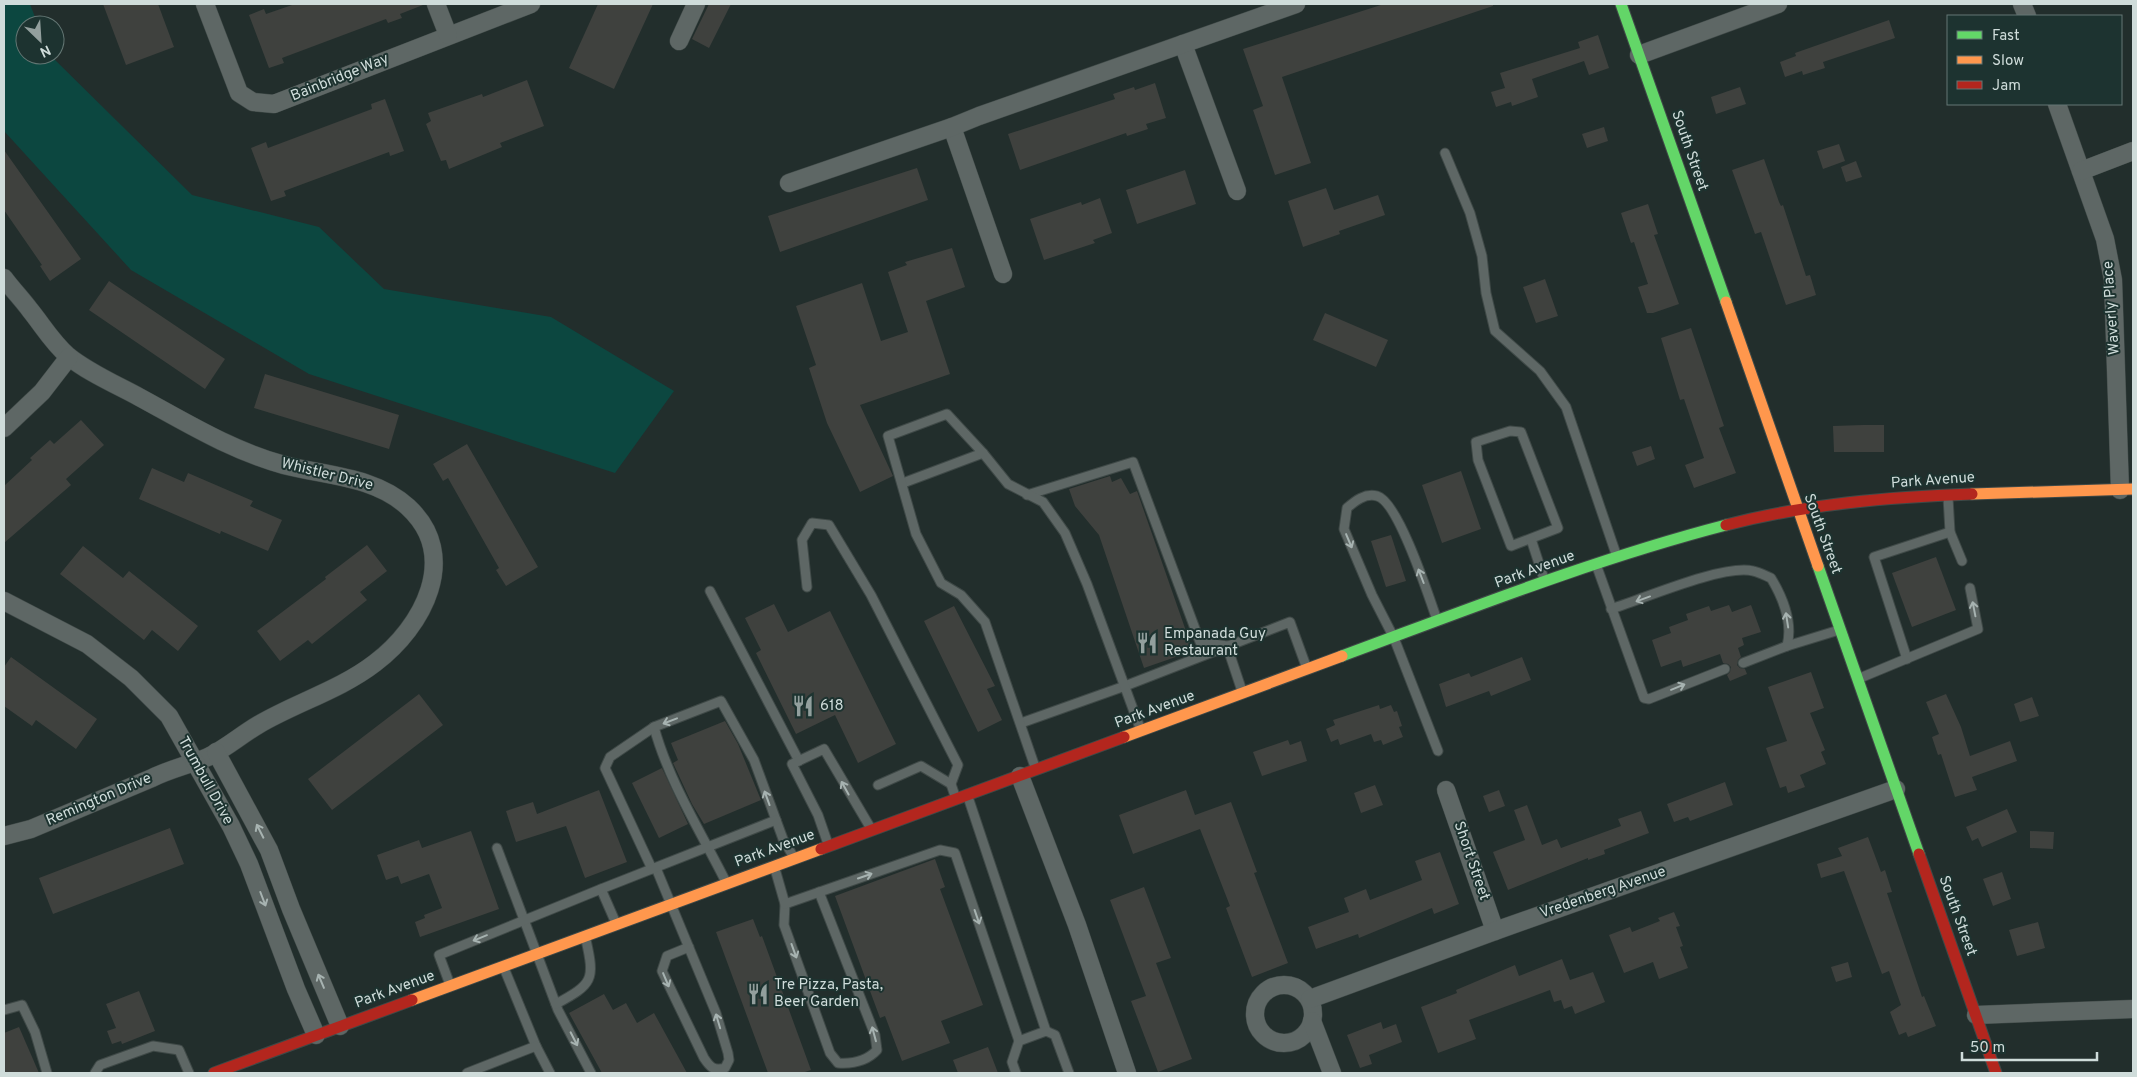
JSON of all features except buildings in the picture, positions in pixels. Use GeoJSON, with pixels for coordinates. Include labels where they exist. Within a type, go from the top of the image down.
{"type":"FeatureCollection","features":[{"type":"Feature","properties":{"kind":"main road","name":"South Street"},"geometry":{"type":"LineString","coordinates":[[1621,4],[1996,1073]]}},
{"type":"Feature","properties":{"kind":"main road","name":"Park Avenue"},"geometry":{"type":"LineString","coordinates":[[214,1073],[248,1064],[316,1035],[616,923],[1544,582],[1617,557],[1706,530],[1841,503],[1948,494],[2127,490]]}},
{"type":"Feature","properties":{"kind":"street","name":"Bainbridge Way"},"geometry":{"type":"LineString","coordinates":[[205,4],[239,93],[253,102],[274,104],[531,4]]}},
{"type":"Feature","properties":{"kind":"street"},"geometry":{"type":"LineString","coordinates":[[436,4],[448,35]]}},
{"type":"Feature","properties":{"kind":"street"},"geometry":{"type":"LineString","coordinates":[[679,41],[696,4]]}},
{"type":"Feature","properties":{"kind":"street"},"geometry":{"type":"LineString","coordinates":[[789,182],[952,127],[1296,4]]}},
{"type":"Feature","properties":{"kind":"street"},"geometry":{"type":"LineString","coordinates":[[1639,55],[1778,4]]}},
{"type":"Feature","properties":{"kind":"street"},"geometry":{"type":"LineString","coordinates":[[1183,44],[1237,191]]}},
{"type":"Feature","properties":{"kind":"street","name":"Waverly Place"},"geometry":{"type":"LineString","coordinates":[[2058,105],[2105,239],[2113,280],[2127,490]]}},
{"type":"Feature","properties":{"kind":"street"},"geometry":{"type":"LineString","coordinates":[[952,127],[1003,274]]}},
{"type":"Feature","properties":{"kind":"street"},"geometry":{"type":"LineString","coordinates":[[2081,171],[2133,151]]}},
{"type":"Feature","properties":{"kind":"street","name":"Whistler Drive"},"geometry":{"type":"LineString","coordinates":[[4,278],[52,341],[69,357],[197,430],[231,447],[283,465],[358,481],[378,488],[406,506],[416,516],[428,536],[434,554],[434,574],[431,587],[424,606],[394,646],[375,663],[354,676],[258,724],[216,752],[194,762]]}},
{"type":"Feature","properties":{"kind":"street"},"geometry":{"type":"LineString","coordinates":[[4,428],[42,392],[69,357]]}},
{"type":"Feature","properties":{"kind":"street","name":"Trumbull Drive"},"geometry":{"type":"LineString","coordinates":[[4,601],[87,644],[131,678],[169,716],[249,864],[296,990],[316,1035]]}},
{"type":"Feature","properties":{"kind":"street","name":"Trumbull Drive"},"geometry":{"type":"LineString","coordinates":[[216,752],[269,850],[291,909],[340,1026]]}},
{"type":"Feature","properties":{"kind":"street","name":"Remington Drive"},"geometry":{"type":"LineString","coordinates":[[4,836],[31,829],[167,770],[194,762]]}},
{"type":"Feature","properties":{"kind":"street"},"geometry":{"type":"LineString","coordinates":[[1020,776],[1077,925],[1127,1073]]}},
{"type":"Feature","properties":{"kind":"street","name":"Vredenberg Avenue"},"geometry":{"type":"LineString","coordinates":[[1310,999],[1495,931],[1896,789]]}},
{"type":"Feature","properties":{"kind":"street","name":"Short Street"},"geometry":{"type":"LineString","coordinates":[[1446,790],[1495,931]]}},
{"type":"Feature","properties":{"kind":"street"},"geometry":{"type":"LineString","coordinates":[[1281,985],[1297,988],[1310,999],[1313,1010],[1312,1021],[1307,1032],[1298,1039],[1282,1042],[1266,1036],[1259,1028],[1255,1017],[1256,1006],[1261,996],[1270,988],[1281,985]]}},
{"type":"Feature","properties":{"kind":"street"},"geometry":{"type":"LineString","coordinates":[[1976,1015],[2133,1009]]}},
{"type":"Feature","properties":{"kind":"street"},"geometry":{"type":"LineString","coordinates":[[1312,1021],[1332,1073]]}},
{"type":"Feature","properties":{"kind":"lane"},"geometry":{"type":"LineString","coordinates":[[1445,153],[1470,213],[1482,256],[1486,293],[1495,331],[1540,371],[1566,407],[1617,557]]}},
{"type":"Feature","properties":{"kind":"lane"},"geometry":{"type":"LineString","coordinates":[[1036,770],[985,622],[961,595],[941,583],[916,534],[888,436],[947,414],[983,453],[1008,484],[1043,502],[1065,534],[1087,584],[1141,731]]}},
{"type":"Feature","properties":{"kind":"lane"},"geometry":{"type":"LineString","coordinates":[[1510,431],[1521,432],[1558,528],[1530,539],[1511,546],[1478,460],[1476,442],[1510,431]]}},
{"type":"Feature","properties":{"kind":"lane"},"geometry":{"type":"LineString","coordinates":[[902,483],[983,453]]}},
{"type":"Feature","properties":{"kind":"lane"},"geometry":{"type":"LineString","coordinates":[[1027,494],[1133,462],[1200,642],[1227,646]]}},
{"type":"Feature","properties":{"kind":"lane"},"geometry":{"type":"LineString","coordinates":[[1948,494],[1950,532],[1962,561]]}},
{"type":"Feature","properties":{"kind":"lane"},"geometry":{"type":"LineString","coordinates":[[1438,622],[1405,534],[1387,501],[1377,496],[1359,498],[1347,508],[1344,529],[1372,595],[1394,638],[1438,751]]}},
{"type":"Feature","properties":{"kind":"lane"},"geometry":{"type":"LineString","coordinates":[[808,587],[802,540],[812,523],[828,525],[871,595],[958,765],[951,784]]}},
{"type":"Feature","properties":{"kind":"lane"},"geometry":{"type":"LineString","coordinates":[[1907,659],[1874,557],[1950,532]]}},
{"type":"Feature","properties":{"kind":"lane"},"geometry":{"type":"LineString","coordinates":[[1530,539],[1544,582]]}},
{"type":"Feature","properties":{"kind":"lane"},"geometry":{"type":"LineString","coordinates":[[1596,564],[1644,698],[1649,699],[1725,669]]}},
{"type":"Feature","properties":{"kind":"lane"},"geometry":{"type":"LineString","coordinates":[[1611,610],[1704,578],[1732,571],[1753,570],[1771,578],[1778,590],[1784,605],[1790,636],[1787,646]]}},
{"type":"Feature","properties":{"kind":"lane"},"geometry":{"type":"LineString","coordinates":[[1857,679],[1978,629],[1970,588]]}},
{"type":"Feature","properties":{"kind":"lane"},"geometry":{"type":"LineString","coordinates":[[710,591],[799,761]]}},
{"type":"Feature","properties":{"kind":"lane"},"geometry":{"type":"LineString","coordinates":[[1021,723],[1125,686],[1290,622],[1307,670]]}},
{"type":"Feature","properties":{"kind":"lane"},"geometry":{"type":"LineString","coordinates":[[1743,663],[1787,646],[1840,630]]}},
{"type":"Feature","properties":{"kind":"lane"},"geometry":{"type":"LineString","coordinates":[[1227,646],[1243,694]]}},
{"type":"Feature","properties":{"kind":"lane"},"geometry":{"type":"LineString","coordinates":[[689,947],[667,956],[662,971],[710,1068],[717,1070],[725,1068],[729,1060],[728,1053],[716,1013],[689,947],[671,903],[606,768],[610,757],[654,727],[721,701],[754,760],[776,820],[794,858]]}},
{"type":"Feature","properties":{"kind":"lane"},"geometry":{"type":"LineString","coordinates":[[654,727],[658,743],[686,805],[726,883]]}},
{"type":"Feature","properties":{"kind":"lane"},"geometry":{"type":"LineString","coordinates":[[828,846],[818,815],[792,764],[824,749],[871,830]]}},
{"type":"Feature","properties":{"kind":"lane"},"geometry":{"type":"LineString","coordinates":[[878,785],[921,766],[951,784],[956,798]]}},
{"type":"Feature","properties":{"kind":"lane"},"geometry":{"type":"LineString","coordinates":[[967,794],[1046,1031]]}},
{"type":"Feature","properties":{"kind":"lane"},"geometry":{"type":"LineString","coordinates":[[450,986],[439,955],[776,820]]}},
{"type":"Feature","properties":{"kind":"lane"},"geometry":{"type":"LineString","coordinates":[[497,848],[526,920],[556,1004],[591,1073]]}},
{"type":"Feature","properties":{"kind":"lane"},"geometry":{"type":"LineString","coordinates":[[785,904],[940,850],[955,852],[1019,1041],[1012,1062],[1016,1073]]}},
{"type":"Feature","properties":{"kind":"lane"},"geometry":{"type":"LineString","coordinates":[[774,866],[785,904],[784,925],[830,1053],[838,1063],[851,1064],[871,1056],[877,1050],[875,1035],[819,892]]}},
{"type":"Feature","properties":{"kind":"lane"},"geometry":{"type":"LineString","coordinates":[[601,889],[616,923]]}},
{"type":"Feature","properties":{"kind":"lane"},"geometry":{"type":"LineString","coordinates":[[556,1004],[574,994],[588,981],[592,967],[585,935]]}},
{"type":"Feature","properties":{"kind":"lane"},"geometry":{"type":"LineString","coordinates":[[503,966],[536,1046],[550,1073]]}},
{"type":"Feature","properties":{"kind":"lane"},"geometry":{"type":"LineString","coordinates":[[4,1010],[22,1005],[35,1032],[47,1073]]}},
{"type":"Feature","properties":{"kind":"lane"},"geometry":{"type":"LineString","coordinates":[[1019,1041],[1046,1031],[1055,1035],[1069,1073]]}},
{"type":"Feature","properties":{"kind":"lane"},"geometry":{"type":"LineString","coordinates":[[94,1073],[100,1065],[153,1046],[179,1050],[189,1073]]}},
{"type":"Feature","properties":{"kind":"lane"},"geometry":{"type":"LineString","coordinates":[[467,1073],[536,1046]]}},
{"type":"Feature","properties":{"kind":"green space"},"geometry":{"type":"Polygon","coordinates":[[[4,4],[30,4],[34,15],[15,15],[15,65],[60,65],[192,195],[319,227],[384,289],[551,317],[674,391],[615,473],[309,374],[131,270],[4,131],[4,4]]]}},
{"type":"Feature","properties":{"kind":"traffic: fast"},"geometry":{"type":"LineString","coordinates":[[1621,4],[1726,302]]}},
{"type":"Feature","properties":{"kind":"traffic: fast"},"geometry":{"type":"LineString","coordinates":[[1342,656],[1580,569],[1677,538],[1726,525]]}},
{"type":"Feature","properties":{"kind":"traffic: fast"},"geometry":{"type":"LineString","coordinates":[[1818,566],[1919,854]]}},
{"type":"Feature","properties":{"kind":"traffic: slow"},"geometry":{"type":"LineString","coordinates":[[1726,302],[1818,566]]}},
{"type":"Feature","properties":{"kind":"traffic: slow"},"geometry":{"type":"LineString","coordinates":[[1972,494],[2133,489]]}},
{"type":"Feature","properties":{"kind":"traffic: slow"},"geometry":{"type":"LineString","coordinates":[[1124,737],[1342,656]]}},
{"type":"Feature","properties":{"kind":"traffic: slow"},"geometry":{"type":"LineString","coordinates":[[412,1000],[821,849]]}},
{"type":"Feature","properties":{"kind":"traffic: jam"},"geometry":{"type":"LineString","coordinates":[[1726,525],[1787,512],[1848,503],[1972,494]]}},
{"type":"Feature","properties":{"kind":"traffic: jam"},"geometry":{"type":"LineString","coordinates":[[821,849],[1124,737]]}},
{"type":"Feature","properties":{"kind":"traffic: jam"},"geometry":{"type":"LineString","coordinates":[[1919,854],[1996,1073]]}},
{"type":"Feature","properties":{"kind":"traffic: jam"},"geometry":{"type":"LineString","coordinates":[[214,1073],[412,1000]]}},
{"type":"Feature","properties":{"kind":"place","name":"Empanada Guy Restaurant"},"geometry":{"type":"Point","coordinates":[1147,643]}},
{"type":"Feature","properties":{"kind":"place","name":"618"},"geometry":{"type":"Point","coordinates":[803,706]}},
{"type":"Feature","properties":{"kind":"place","name":"Tre Pizza, Pasta, Beer Garden"},"geometry":{"type":"Point","coordinates":[758,994]}}]}
